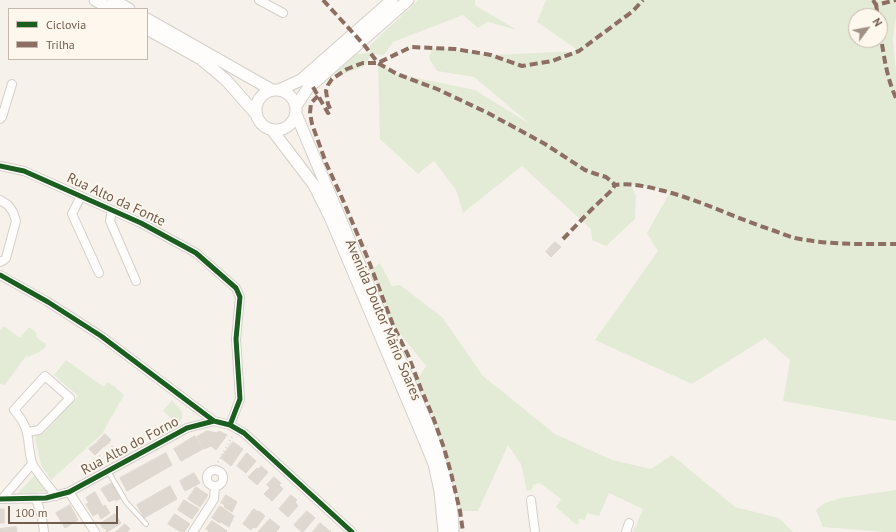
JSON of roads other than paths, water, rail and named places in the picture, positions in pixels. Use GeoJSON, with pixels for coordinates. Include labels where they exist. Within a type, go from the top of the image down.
{"type":"FeatureCollection","features":[{"type":"Feature","properties":{"kind":"main road"},"geometry":{"type":"LineString","coordinates":[[95,0],[109,8]]}},
{"type":"Feature","properties":{"kind":"main road"},"geometry":{"type":"LineString","coordinates":[[113,0],[127,8]]}},
{"type":"Feature","properties":{"kind":"main road"},"geometry":{"type":"LineString","coordinates":[[392,0],[301,80],[264,93],[256,106],[256,114],[259,122],[272,130],[280,130],[287,127],[293,121],[296,110],[308,88],[408,0]]}},
{"type":"Feature","properties":{"kind":"main road"},"geometry":{"type":"LineString","coordinates":[[148,20],[275,90],[287,93],[292,99],[296,110]]}},
{"type":"Feature","properties":{"kind":"main road"},"geometry":{"type":"LineString","coordinates":[[148,30],[201,59],[226,80],[256,114]]}},
{"type":"Feature","properties":{"kind":"main road","name":"Avenida Doutor Mário Soares"},"geometry":{"type":"LineString","coordinates":[[296,110],[431,433],[441,460],[448,487],[453,532]]}},
{"type":"Feature","properties":{"kind":"main road","name":"Avenida Doutor Mário Soares"},"geometry":{"type":"LineString","coordinates":[[272,130],[314,185],[330,218],[434,464],[440,491],[444,532]]}},
{"type":"Feature","properties":{"kind":"street"},"geometry":{"type":"LineString","coordinates":[[259,0],[283,13]]}},
{"type":"Feature","properties":{"kind":"street"},"geometry":{"type":"LineString","coordinates":[[0,119],[2,117],[12,84]]}},
{"type":"Feature","properties":{"kind":"street","name":"Rua Alto da Fonte"},"geometry":{"type":"LineString","coordinates":[[0,166],[24,171],[141,222],[196,254],[236,288],[240,297],[236,339],[240,399],[233,426]]}},
{"type":"Feature","properties":{"kind":"street"},"geometry":{"type":"LineString","coordinates":[[81,196],[72,214],[99,274]]}},
{"type":"Feature","properties":{"kind":"street"},"geometry":{"type":"LineString","coordinates":[[0,200],[8,205],[13,212],[16,221],[6,258],[0,262]]}},
{"type":"Feature","properties":{"kind":"street"},"geometry":{"type":"LineString","coordinates":[[112,210],[110,221],[136,281]]}},
{"type":"Feature","properties":{"kind":"street"},"geometry":{"type":"LineString","coordinates":[[0,275],[48,302],[101,336],[214,421]]}},
{"type":"Feature","properties":{"kind":"street"},"geometry":{"type":"LineString","coordinates":[[28,432],[39,430],[70,398],[45,376],[14,410],[21,418],[28,432],[32,464],[56,496]]}},
{"type":"Feature","properties":{"kind":"street","name":"Rua Alto do Forno"},"geometry":{"type":"LineString","coordinates":[[1,499],[46,498],[69,492],[187,428],[214,421],[233,426],[244,433],[352,532]]}},
{"type":"Feature","properties":{"kind":"street"},"geometry":{"type":"LineString","coordinates":[[1,499],[32,464]]}},
{"type":"Feature","properties":{"kind":"street"},"geometry":{"type":"LineString","coordinates":[[214,470],[219,471],[223,477],[222,483],[215,486],[209,485],[206,480],[207,474],[214,470]]}},
{"type":"Feature","properties":{"kind":"street"},"geometry":{"type":"LineString","coordinates":[[193,532],[214,499],[215,486]]}},
{"type":"Feature","properties":{"kind":"street"},"geometry":{"type":"LineString","coordinates":[[69,492],[95,532]]}},
{"type":"Feature","properties":{"kind":"street"},"geometry":{"type":"LineString","coordinates":[[36,499],[42,517],[44,532]]}},
{"type":"Feature","properties":{"kind":"street"},"geometry":{"type":"LineString","coordinates":[[531,500],[535,532]]}},
{"type":"Feature","properties":{"kind":"street"},"geometry":{"type":"LineString","coordinates":[[626,532],[629,523]]}},
{"type":"Feature","properties":{"kind":"lane"},"geometry":{"type":"LineString","coordinates":[[109,470],[126,502],[146,524]]}}]}
